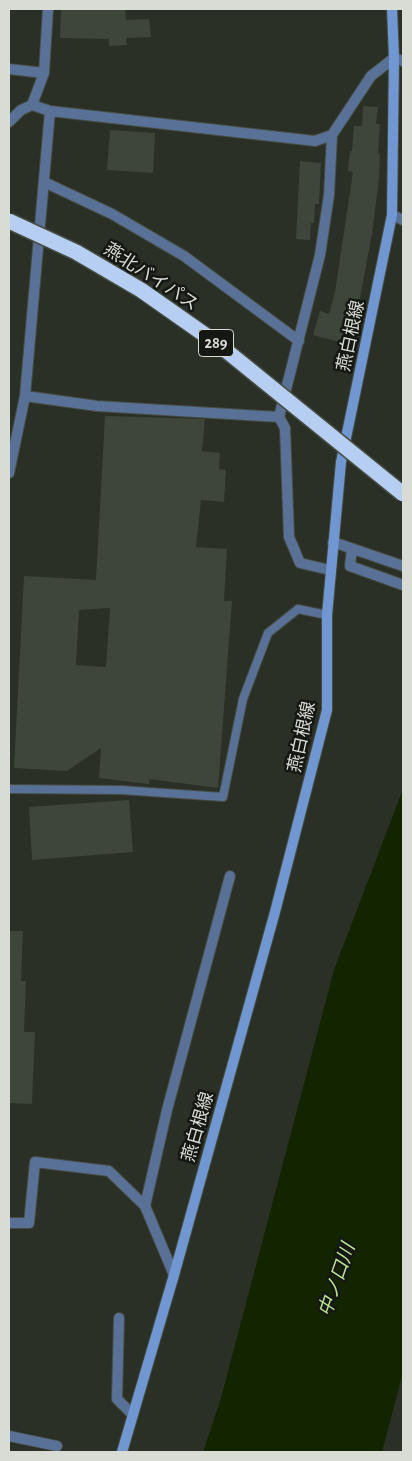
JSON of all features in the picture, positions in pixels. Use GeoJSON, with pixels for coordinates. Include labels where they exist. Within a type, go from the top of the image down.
{"type":"FeatureCollection","features":[{"type":"Feature","properties":{"kind":"highway","name":"燕北バイパス"},"geometry":{"type":"LineString","coordinates":[[9,221],[76,252],[141,290],[218,344],[403,494]]}},
{"type":"Feature","properties":{"kind":"main road","name":"燕白根線"},"geometry":{"type":"LineString","coordinates":[[122,1452],[174,1275],[275,912],[327,710],[327,614],[341,462],[392,216],[398,59],[392,9]]}},
{"type":"Feature","properties":{"kind":"street"},"geometry":{"type":"LineString","coordinates":[[32,105],[44,74],[48,9]]}},
{"type":"Feature","properties":{"kind":"street"},"geometry":{"type":"LineString","coordinates":[[330,570],[300,563],[289,537],[285,428],[279,417],[320,255],[329,194],[332,135],[371,76],[398,59]]}},
{"type":"Feature","properties":{"kind":"street"},"geometry":{"type":"LineString","coordinates":[[9,69],[44,74]]}},
{"type":"Feature","properties":{"kind":"street"},"geometry":{"type":"LineString","coordinates":[[9,122],[21,110],[32,105],[50,111],[316,141],[332,135]]}},
{"type":"Feature","properties":{"kind":"street"},"geometry":{"type":"LineString","coordinates":[[9,473],[25,396],[50,111]]}},
{"type":"Feature","properties":{"kind":"street"},"geometry":{"type":"LineString","coordinates":[[44,182],[112,214],[184,256],[299,341]]}},
{"type":"Feature","properties":{"kind":"street"},"geometry":{"type":"LineString","coordinates":[[392,216],[403,220]]}},
{"type":"Feature","properties":{"kind":"street"},"geometry":{"type":"LineString","coordinates":[[25,396],[97,406],[279,417]]}},
{"type":"Feature","properties":{"kind":"street"},"geometry":{"type":"LineString","coordinates":[[333,542],[403,566]]}},
{"type":"Feature","properties":{"kind":"street"},"geometry":{"type":"LineString","coordinates":[[352,549],[350,566],[403,585]]}},
{"type":"Feature","properties":{"kind":"street"},"geometry":{"type":"LineString","coordinates":[[145,1206],[167,1110],[230,876]]}},
{"type":"Feature","properties":{"kind":"street"},"geometry":{"type":"LineString","coordinates":[[9,1223],[29,1223],[35,1162],[109,1172],[145,1206],[174,1275]]}},
{"type":"Feature","properties":{"kind":"street"},"geometry":{"type":"LineString","coordinates":[[119,1318],[117,1399],[132,1414]]}},
{"type":"Feature","properties":{"kind":"street"},"geometry":{"type":"LineString","coordinates":[[9,1436],[57,1446]]}},
{"type":"Feature","properties":{"kind":"lane"},"geometry":{"type":"LineString","coordinates":[[9,789],[121,790],[223,797],[243,699],[268,633],[298,608],[327,614]]}},
{"type":"Feature","properties":{"kind":"water","name":"中ノ口川"},"geometry":{"type":"Polygon","coordinates":[[[403,789],[403,1372],[382,1452],[203,1452],[221,1398],[334,970],[403,789]]]}},
{"type":"Feature","properties":{"kind":"building"},"geometry":{"type":"Polygon","coordinates":[[[61,9],[125,9],[126,20],[149,19],[151,37],[126,38],[127,45],[109,46],[109,39],[60,38],[61,9]]]}},
{"type":"Feature","properties":{"kind":"building"},"geometry":{"type":"Polygon","coordinates":[[[363,106],[378,107],[376,124],[380,124],[379,178],[372,234],[359,303],[362,304],[351,345],[313,335],[320,311],[329,314],[335,292],[353,172],[348,171],[350,151],[352,151],[354,126],[362,126],[363,106]]]}},
{"type":"Feature","properties":{"kind":"building"},"geometry":{"type":"Polygon","coordinates":[[[110,130],[155,133],[153,173],[107,170],[110,130]]]}},
{"type":"Feature","properties":{"kind":"building"},"geometry":{"type":"Polygon","coordinates":[[[300,161],[321,163],[319,204],[315,204],[314,223],[311,223],[310,240],[296,239],[300,161]]]}},
{"type":"Feature","properties":{"kind":"building"},"geometry":{"type":"Polygon","coordinates":[[[105,416],[205,419],[202,451],[220,453],[219,469],[226,470],[224,502],[201,500],[196,547],[227,549],[224,601],[232,601],[218,788],[149,779],[149,784],[99,778],[101,748],[67,771],[14,768],[24,576],[96,580],[105,416]],[[110,608],[79,610],[76,665],[106,667],[110,608]]]}},
{"type":"Feature","properties":{"kind":"building"},"geometry":{"type":"Polygon","coordinates":[[[129,800],[133,852],[32,860],[29,807],[129,800]]]}},
{"type":"Feature","properties":{"kind":"building"},"geometry":{"type":"Polygon","coordinates":[[[9,931],[23,931],[21,981],[26,981],[24,1032],[35,1032],[32,1104],[9,1103],[9,931]]]}}]}
